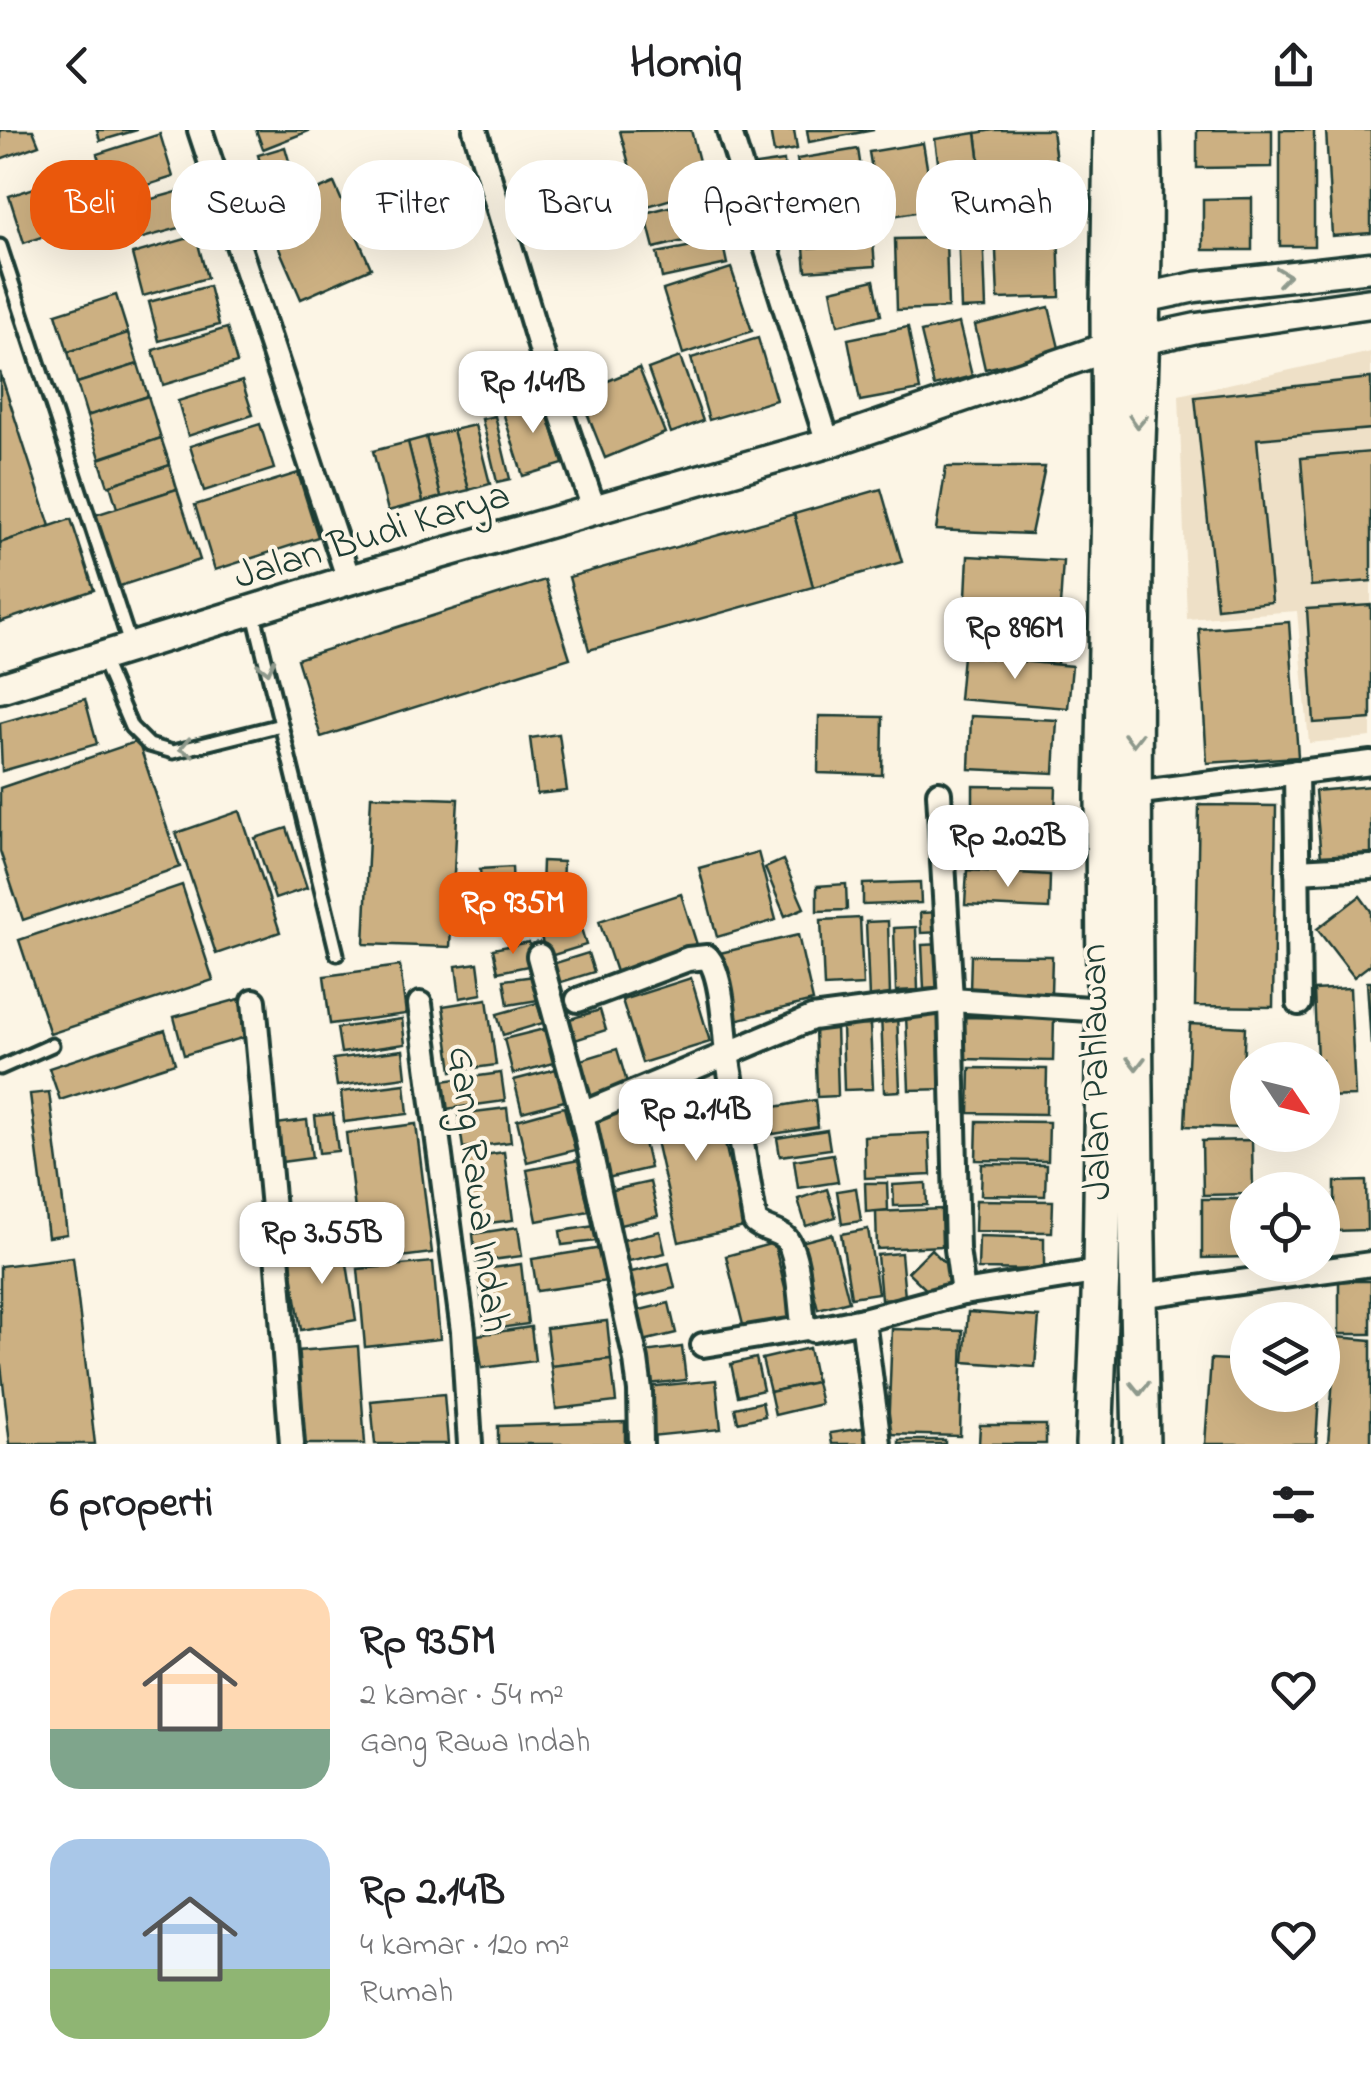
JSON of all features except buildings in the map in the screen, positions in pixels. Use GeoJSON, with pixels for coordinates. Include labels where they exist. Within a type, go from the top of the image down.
{"type":"FeatureCollection","features":[{"type":"Feature","properties":{"kind":"highway"},"geometry":{"type":"LineString","coordinates":[[1112,130],[1126,302],[1125,343]]}},
{"type":"Feature","properties":{"kind":"highway"},"geometry":{"type":"LineString","coordinates":[[1126,302],[1144,180],[1142,130]]}},
{"type":"Feature","properties":{"kind":"highway","name":"Jalan Pahlawan"},"geometry":{"type":"LineString","coordinates":[[1125,343],[1135,501],[1132,792],[1142,1444]]}},
{"type":"Feature","properties":{"kind":"highway","name":"Jalan Pahlawan"},"geometry":{"type":"LineString","coordinates":[[1094,1444],[1101,1271],[1110,504],[1125,343]]}},
{"type":"Feature","properties":{"kind":"street"},"geometry":{"type":"LineString","coordinates":[[200,130],[349,580]]}},
{"type":"Feature","properties":{"kind":"street"},"geometry":{"type":"LineString","coordinates":[[475,130],[552,386],[594,509]]}},
{"type":"Feature","properties":{"kind":"street"},"geometry":{"type":"LineString","coordinates":[[728,130],[828,443]]}},
{"type":"Feature","properties":{"kind":"street"},"geometry":{"type":"LineString","coordinates":[[1126,302],[1195,287],[1371,266]]}},
{"type":"Feature","properties":{"kind":"street","name":"Jalan Budi Karya"},"geometry":{"type":"LineString","coordinates":[[0,688],[349,580],[828,443],[1125,343],[1371,303]]}},
{"type":"Feature","properties":{"kind":"street"},"geometry":{"type":"LineString","coordinates":[[1132,792],[1371,763]]}},
{"type":"Feature","properties":{"kind":"street"},"geometry":{"type":"LineString","coordinates":[[1296,772],[1299,1003]]}},
{"type":"Feature","properties":{"kind":"street"},"geometry":{"type":"LineString","coordinates":[[939,793],[952,1000],[957,1248],[963,1294]]}},
{"type":"Feature","properties":{"kind":"street"},"geometry":{"type":"LineString","coordinates":[[1298,871],[1371,868]]}},
{"type":"Feature","properties":{"kind":"street"},"geometry":{"type":"LineString","coordinates":[[538,956],[582,1114],[636,1360],[642,1444]]}},
{"type":"Feature","properties":{"kind":"street"},"geometry":{"type":"LineString","coordinates":[[578,1000],[688,959],[707,957],[713,964],[755,1222],[760,1228],[786,1238],[794,1251],[802,1324],[807,1328],[863,1320],[963,1294],[1101,1271]]}},
{"type":"Feature","properties":{"kind":"street"},"geometry":{"type":"LineString","coordinates":[[582,1114],[812,1018],[952,1000],[1105,1010]]}},
{"type":"Feature","properties":{"kind":"street"},"geometry":{"type":"LineString","coordinates":[[254,1001],[292,1444]]}},
{"type":"Feature","properties":{"kind":"street","name":"Gang Rawa Indah"},"geometry":{"type":"LineString","coordinates":[[420,1004],[463,1331],[470,1444]]}},
{"type":"Feature","properties":{"kind":"street"},"geometry":{"type":"LineString","coordinates":[[1138,1296],[1371,1264]]}},
{"type":"Feature","properties":{"kind":"street"},"geometry":{"type":"LineString","coordinates":[[863,1320],[879,1444]]}},
{"type":"Feature","properties":{"kind":"street"},"geometry":{"type":"LineString","coordinates":[[704,1344],[807,1328]]}},
{"type":"Feature","properties":{"kind":"lane"},"geometry":{"type":"LineString","coordinates":[[0,246],[132,647]]}},
{"type":"Feature","properties":{"kind":"lane"},"geometry":{"type":"LineString","coordinates":[[253,610],[337,954]]}},
{"type":"Feature","properties":{"kind":"lane"},"geometry":{"type":"LineString","coordinates":[[101,656],[131,727],[149,745],[172,752],[281,725]]}},
{"type":"Feature","properties":{"kind":"lane"},"geometry":{"type":"LineString","coordinates":[[0,1068],[52,1045]]}},
{"type":"Feature","properties":{"kind":"shaded area"},"geometry":{"type":"Polygon","coordinates":[[[1371,352],[1371,737],[1309,743],[1297,611],[1187,619],[1179,395],[1371,352]]]}}]}
